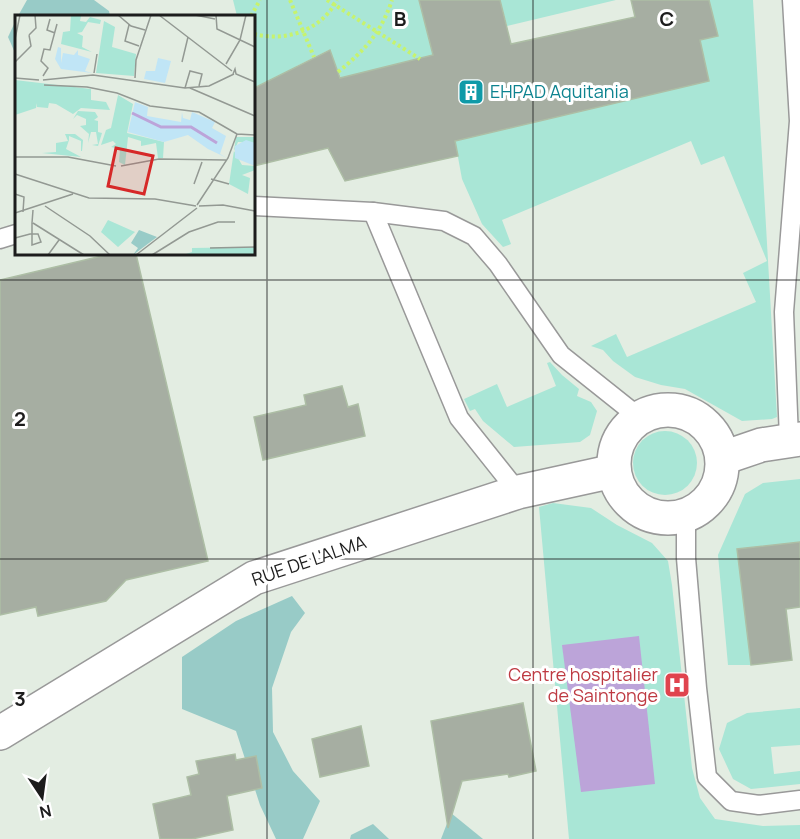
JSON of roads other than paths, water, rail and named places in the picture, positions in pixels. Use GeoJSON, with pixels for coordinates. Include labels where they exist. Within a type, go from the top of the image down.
{"type":"FeatureCollection","features":[{"type":"Feature","properties":{"kind":"street"},"geometry":{"type":"LineString","coordinates":[[675,410],[692,415],[707,426],[718,441],[723,458],[722,477],[715,494],[702,508],[686,516],[669,519],[653,517],[639,510],[627,500],[618,487],[614,471],[614,456],[627,428],[639,418],[656,411],[675,410]]}},
{"type":"Feature","properties":{"kind":"street"},"geometry":{"type":"LineString","coordinates":[[723,458],[760,445],[795,439]]}},
{"type":"Feature","properties":{"kind":"street","name":"RUE DE L'ALMA"},"geometry":{"type":"LineString","coordinates":[[0,733],[254,578],[518,492],[614,471]]}},
{"type":"Feature","properties":{"kind":"lane"},"geometry":{"type":"LineString","coordinates":[[792,0],[799,121],[784,312],[795,439]]}},
{"type":"Feature","properties":{"kind":"lane"},"geometry":{"type":"LineString","coordinates":[[255,206],[382,214],[444,221],[474,236],[498,264],[561,355],[639,418]]}},
{"type":"Feature","properties":{"kind":"lane"},"geometry":{"type":"LineString","coordinates":[[382,214],[459,418],[518,492]]}},
{"type":"Feature","properties":{"kind":"lane"},"geometry":{"type":"LineString","coordinates":[[0,239],[15,234]]}},
{"type":"Feature","properties":{"kind":"lane"},"geometry":{"type":"LineString","coordinates":[[686,516],[686,558],[707,777],[731,801],[759,805],[800,800]]}},
{"type":"Feature","properties":{"kind":"place","name":"EHPAD Aquitania"},"geometry":{"type":"Point","coordinates":[471,92]}},
{"type":"Feature","properties":{"kind":"place","name":"Centre hospitalier de Saintonge"},"geometry":{"type":"Point","coordinates":[677,685]}}]}
